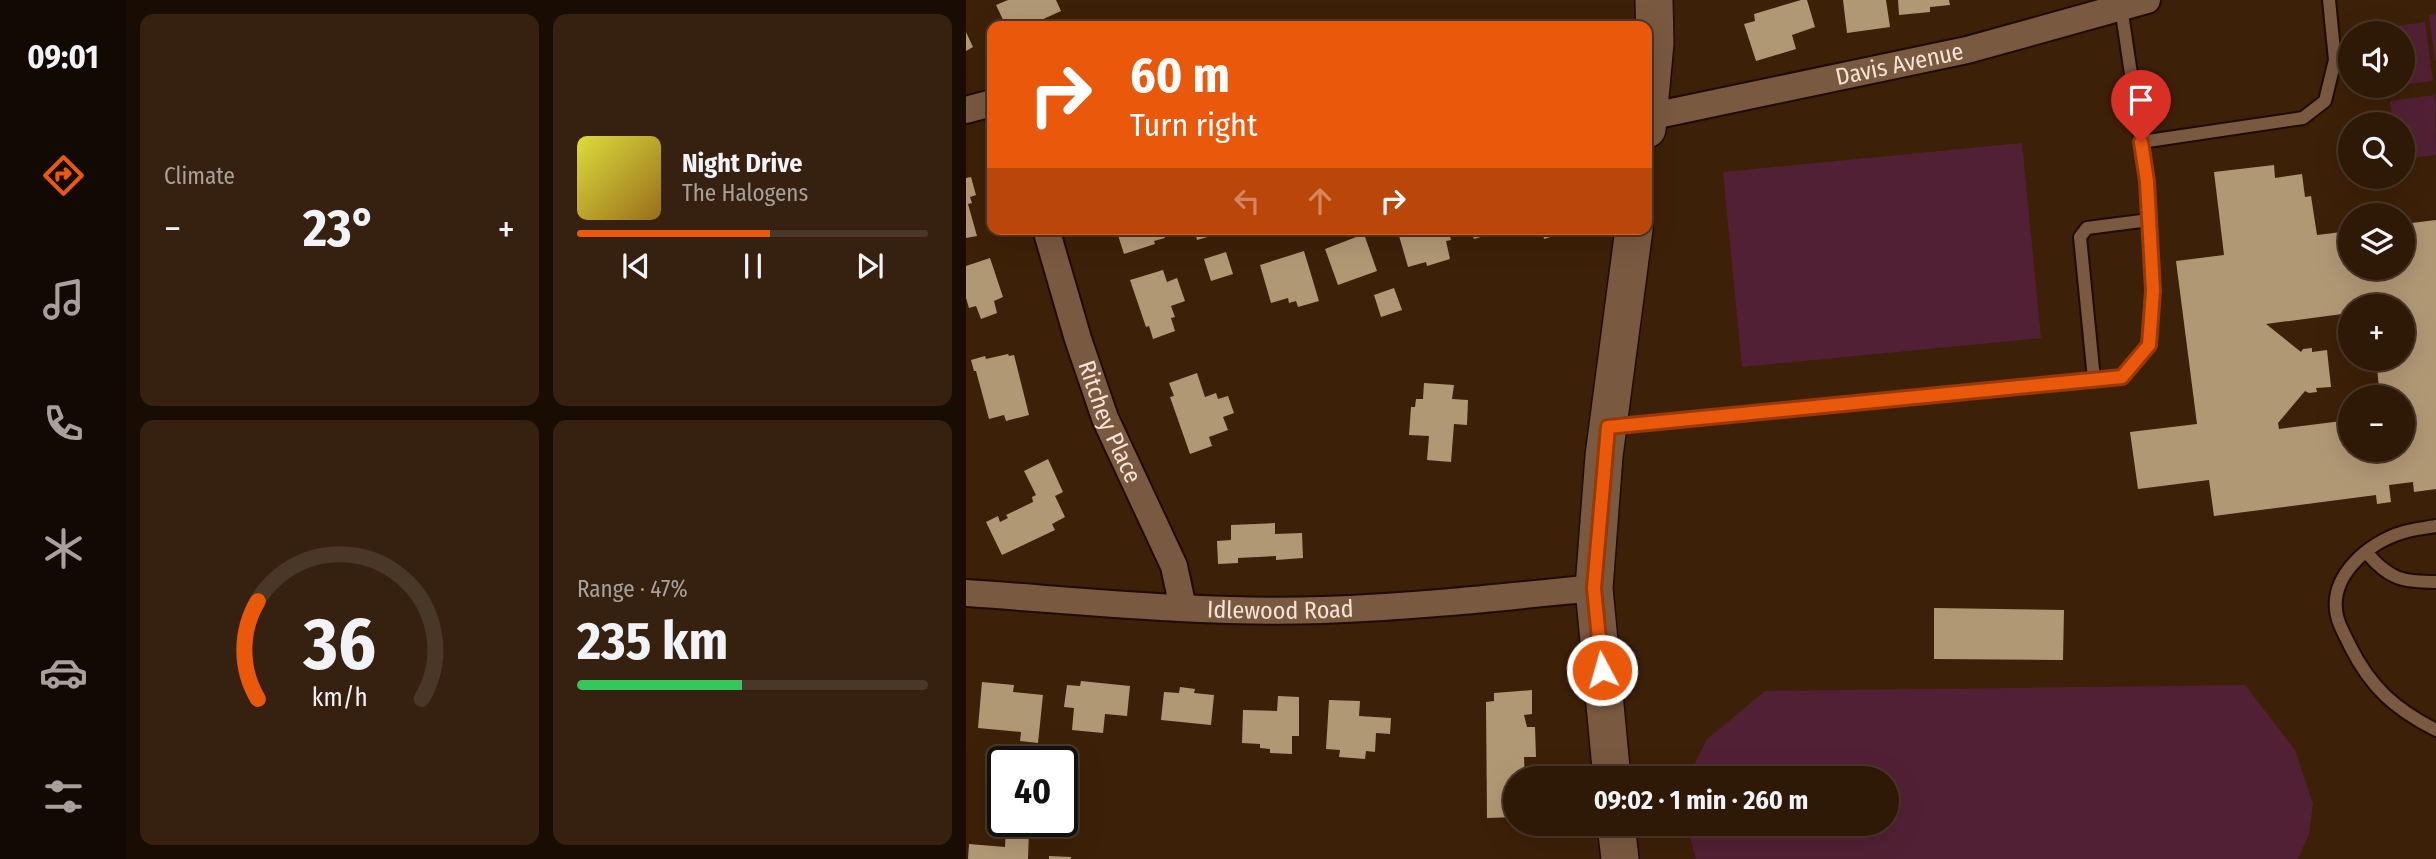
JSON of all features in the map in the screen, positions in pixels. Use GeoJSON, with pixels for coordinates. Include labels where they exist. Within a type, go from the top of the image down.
{"type":"FeatureCollection","features":[{"type":"Feature","properties":{"kind":"street"},"geometry":{"type":"LineString","coordinates":[[1652,70],[1655,43],[1654,0]]}},
{"type":"Feature","properties":{"kind":"street","name":"Davis Avenue"},"geometry":{"type":"LineString","coordinates":[[1652,105],[1967,50],[2147,0]]}},
{"type":"Feature","properties":{"kind":"street"},"geometry":{"type":"LineString","coordinates":[[966,110],[987,104]]}},
{"type":"Feature","properties":{"kind":"street","name":"Ritchey Place"},"geometry":{"type":"LineString","coordinates":[[1048,235],[1078,339],[1105,418],[1174,566],[1183,608]]}},
{"type":"Feature","properties":{"kind":"street"},"geometry":{"type":"LineString","coordinates":[[1611,766],[1594,588],[1608,427],[1633,235]]}},
{"type":"Feature","properties":{"kind":"street","name":"Idlewood Road"},"geometry":{"type":"LineString","coordinates":[[966,593],[1183,608],[1321,610],[1436,603],[1594,588]]}},
{"type":"Feature","properties":{"kind":"street"},"geometry":{"type":"LineString","coordinates":[[1617,836],[1620,859]]}},
{"type":"Feature","properties":{"kind":"lane"},"geometry":{"type":"LineString","coordinates":[[2141,142],[2303,118],[2325,101],[2335,60],[2329,0]]}},
{"type":"Feature","properties":{"kind":"lane"},"geometry":{"type":"LineString","coordinates":[[1608,427],[2122,377],[2149,345],[2153,291],[2147,181],[2121,7]]}},
{"type":"Feature","properties":{"kind":"lane"},"geometry":{"type":"LineString","coordinates":[[2094,379],[2080,237],[2087,228],[2149,220]]}},
{"type":"Feature","properties":{"kind":"lane"},"geometry":{"type":"LineString","coordinates":[[2436,526],[2403,532],[2367,553],[2347,569],[2337,591],[2337,616],[2360,665],[2375,688],[2408,716],[2436,730]]}},
{"type":"Feature","properties":{"kind":"lane"},"geometry":{"type":"LineString","coordinates":[[2367,553],[2389,576],[2413,582],[2436,582]]}},
{"type":"Feature","properties":{"kind":"shaded area"},"geometry":{"type":"Polygon","coordinates":[[[2436,14],[2436,61],[2435,61],[2429,15],[2436,14]]]}},
{"type":"Feature","properties":{"kind":"shaded area"},"geometry":{"type":"Polygon","coordinates":[[[2425,22],[2433,81],[2415,83],[2415,23],[2425,22]]]}},
{"type":"Feature","properties":{"kind":"shaded area"},"geometry":{"type":"Polygon","coordinates":[[[2435,95],[2436,155],[2415,158],[2415,112],[2391,112],[2390,101],[2435,95]]]}},
{"type":"Feature","properties":{"kind":"shaded area"},"geometry":{"type":"Polygon","coordinates":[[[2022,143],[2041,338],[1742,367],[1723,172],[2022,143]]]}},
{"type":"Feature","properties":{"kind":"shaded area"},"geometry":{"type":"Polygon","coordinates":[[[2245,685],[2295,750],[2313,804],[2309,834],[2298,859],[1696,859],[1689,836],[1899,836],[1899,766],[1694,766],[1707,739],[1765,691],[2245,685]]]}},
{"type":"Feature","properties":{"kind":"building"},"geometry":{"type":"Polygon","coordinates":[[[1008,0],[1056,0],[1061,11],[1039,21],[1004,21],[996,5],[1008,0]]]}},
{"type":"Feature","properties":{"kind":"building"},"geometry":{"type":"Polygon","coordinates":[[[1807,0],[1815,27],[1792,35],[1796,49],[1756,61],[1744,24],[1755,21],[1754,14],[1807,0]]]}},
{"type":"Feature","properties":{"kind":"building"},"geometry":{"type":"Polygon","coordinates":[[[1843,0],[1886,0],[1890,27],[1847,33],[1843,0]]]}},
{"type":"Feature","properties":{"kind":"building"},"geometry":{"type":"Polygon","coordinates":[[[1898,0],[1949,0],[1950,5],[1930,7],[1930,12],[1899,15],[1898,0]]]}},
{"type":"Feature","properties":{"kind":"building"},"geometry":{"type":"Polygon","coordinates":[[[966,32],[973,47],[966,51],[966,32]]]}},
{"type":"Feature","properties":{"kind":"building"},"geometry":{"type":"Polygon","coordinates":[[[2274,165],[2275,178],[2302,174],[2305,197],[2311,196],[2317,235],[2338,232],[2338,280],[2415,280],[2415,223],[2436,220],[2436,489],[2414,492],[2413,482],[2389,485],[2391,502],[2377,504],[2376,495],[2214,516],[2209,480],[2138,489],[2130,432],[2197,424],[2176,261],[2224,255],[2214,172],[2274,165]],[[2338,294],[2338,315],[2266,324],[2301,352],[2303,349],[2312,348],[2312,352],[2327,350],[2331,387],[2316,388],[2317,392],[2305,391],[2278,423],[2279,429],[2338,422],[2338,462],[2415,462],[2415,385],[2379,385],[2377,371],[2415,371],[2415,294],[2338,294]]]}},
{"type":"Feature","properties":{"kind":"building"},"geometry":{"type":"Polygon","coordinates":[[[971,177],[976,195],[970,197],[972,203],[968,204],[977,236],[966,238],[966,178],[971,177]]]}},
{"type":"Feature","properties":{"kind":"building"},"geometry":{"type":"Polygon","coordinates":[[[1118,235],[1164,235],[1165,238],[1154,241],[1155,244],[1124,254],[1118,235]]]}},
{"type":"Feature","properties":{"kind":"building"},"geometry":{"type":"Polygon","coordinates":[[[1196,235],[1215,235],[1197,240],[1196,235]]]}},
{"type":"Feature","properties":{"kind":"building"},"geometry":{"type":"Polygon","coordinates":[[[1364,235],[1377,271],[1338,285],[1325,249],[1364,235]]]}},
{"type":"Feature","properties":{"kind":"building"},"geometry":{"type":"Polygon","coordinates":[[[1399,235],[1450,235],[1451,240],[1446,241],[1450,259],[1427,266],[1426,262],[1408,267],[1399,235]]]}},
{"type":"Feature","properties":{"kind":"building"},"geometry":{"type":"Polygon","coordinates":[[[1304,251],[1319,301],[1298,307],[1296,301],[1289,303],[1288,298],[1271,303],[1260,265],[1304,251]]]}},
{"type":"Feature","properties":{"kind":"building"},"geometry":{"type":"Polygon","coordinates":[[[1226,252],[1233,274],[1211,281],[1204,259],[1226,252]]]}},
{"type":"Feature","properties":{"kind":"building"},"geometry":{"type":"Polygon","coordinates":[[[990,258],[1003,297],[994,301],[997,313],[981,319],[976,306],[969,308],[966,298],[966,266],[990,258]]]}},
{"type":"Feature","properties":{"kind":"building"},"geometry":{"type":"Polygon","coordinates":[[[1163,270],[1167,282],[1177,278],[1185,301],[1171,306],[1175,317],[1171,318],[1175,331],[1153,339],[1149,326],[1146,327],[1130,280],[1163,270]]]}},
{"type":"Feature","properties":{"kind":"building"},"geometry":{"type":"Polygon","coordinates":[[[1394,288],[1402,310],[1381,317],[1374,295],[1394,288]]]}},
{"type":"Feature","properties":{"kind":"building"},"geometry":{"type":"Polygon","coordinates":[[[1014,355],[1029,415],[1006,421],[1004,415],[989,419],[971,360],[1014,355]]]}},
{"type":"Feature","properties":{"kind":"building"},"geometry":{"type":"Polygon","coordinates":[[[1197,373],[1205,397],[1216,393],[1218,399],[1228,396],[1234,413],[1223,417],[1228,430],[1209,437],[1212,446],[1190,454],[1170,397],[1174,396],[1169,383],[1197,373]]]}},
{"type":"Feature","properties":{"kind":"building"},"geometry":{"type":"Polygon","coordinates":[[[1424,383],[1454,385],[1452,399],[1468,400],[1467,425],[1454,424],[1451,462],[1427,460],[1429,436],[1409,435],[1411,407],[1415,407],[1416,399],[1423,399],[1424,383]]]}},
{"type":"Feature","properties":{"kind":"building"},"geometry":{"type":"Polygon","coordinates":[[[1048,459],[1063,492],[1055,496],[1065,517],[1052,524],[1055,530],[1002,555],[986,522],[998,516],[1000,522],[1008,518],[1006,515],[1033,502],[1032,497],[1036,495],[1024,471],[1048,459]]]}},
{"type":"Feature","properties":{"kind":"building"},"geometry":{"type":"Polygon","coordinates":[[[1275,523],[1275,534],[1302,533],[1303,558],[1238,558],[1238,563],[1218,564],[1217,541],[1231,540],[1231,525],[1275,523]]]}},
{"type":"Feature","properties":{"kind":"building"},"geometry":{"type":"Polygon","coordinates":[[[1934,608],[2064,610],[2063,660],[1934,659],[1934,608]]]}},
{"type":"Feature","properties":{"kind":"building"},"geometry":{"type":"Polygon","coordinates":[[[1081,681],[1130,686],[1127,716],[1105,714],[1103,733],[1072,730],[1074,708],[1064,707],[1067,685],[1080,686],[1081,681]]]}},
{"type":"Feature","properties":{"kind":"building"},"geometry":{"type":"Polygon","coordinates":[[[982,682],[1014,685],[1013,692],[1043,695],[1038,743],[1020,741],[1021,732],[978,728],[982,682]]]}},
{"type":"Feature","properties":{"kind":"building"},"geometry":{"type":"Polygon","coordinates":[[[1180,687],[1195,689],[1194,693],[1214,695],[1211,725],[1161,720],[1164,692],[1179,693],[1180,687]]]}},
{"type":"Feature","properties":{"kind":"building"},"geometry":{"type":"Polygon","coordinates":[[[1532,690],[1532,714],[1524,715],[1527,727],[1535,727],[1536,757],[1524,757],[1524,766],[1503,766],[1503,817],[1487,818],[1486,702],[1494,701],[1494,693],[1532,690]]]}},
{"type":"Feature","properties":{"kind":"building"},"geometry":{"type":"Polygon","coordinates":[[[1278,696],[1299,697],[1299,736],[1292,736],[1292,754],[1270,753],[1270,749],[1260,748],[1260,744],[1242,743],[1243,710],[1277,711],[1278,696]]]}},
{"type":"Feature","properties":{"kind":"building"},"geometry":{"type":"Polygon","coordinates":[[[1329,700],[1360,701],[1359,716],[1391,718],[1390,734],[1376,733],[1375,752],[1366,751],[1365,759],[1339,757],[1340,750],[1326,749],[1329,700]]]}},
{"type":"Feature","properties":{"kind":"building"},"geometry":{"type":"Polygon","coordinates":[[[1006,837],[1029,837],[1028,859],[968,859],[969,844],[1005,847],[1006,837]]]}},
{"type":"Feature","properties":{"kind":"building"},"geometry":{"type":"Polygon","coordinates":[[[1049,856],[1071,857],[1071,859],[1049,859],[1049,856]]]}},
{"type":"Feature","properties":{"kind":"route"},"geometry":{"type":"LineString","coordinates":[[1602,670],[1594,588],[1608,427],[2122,377],[2149,345],[2153,291],[2147,181],[2141,142]]}}]}
